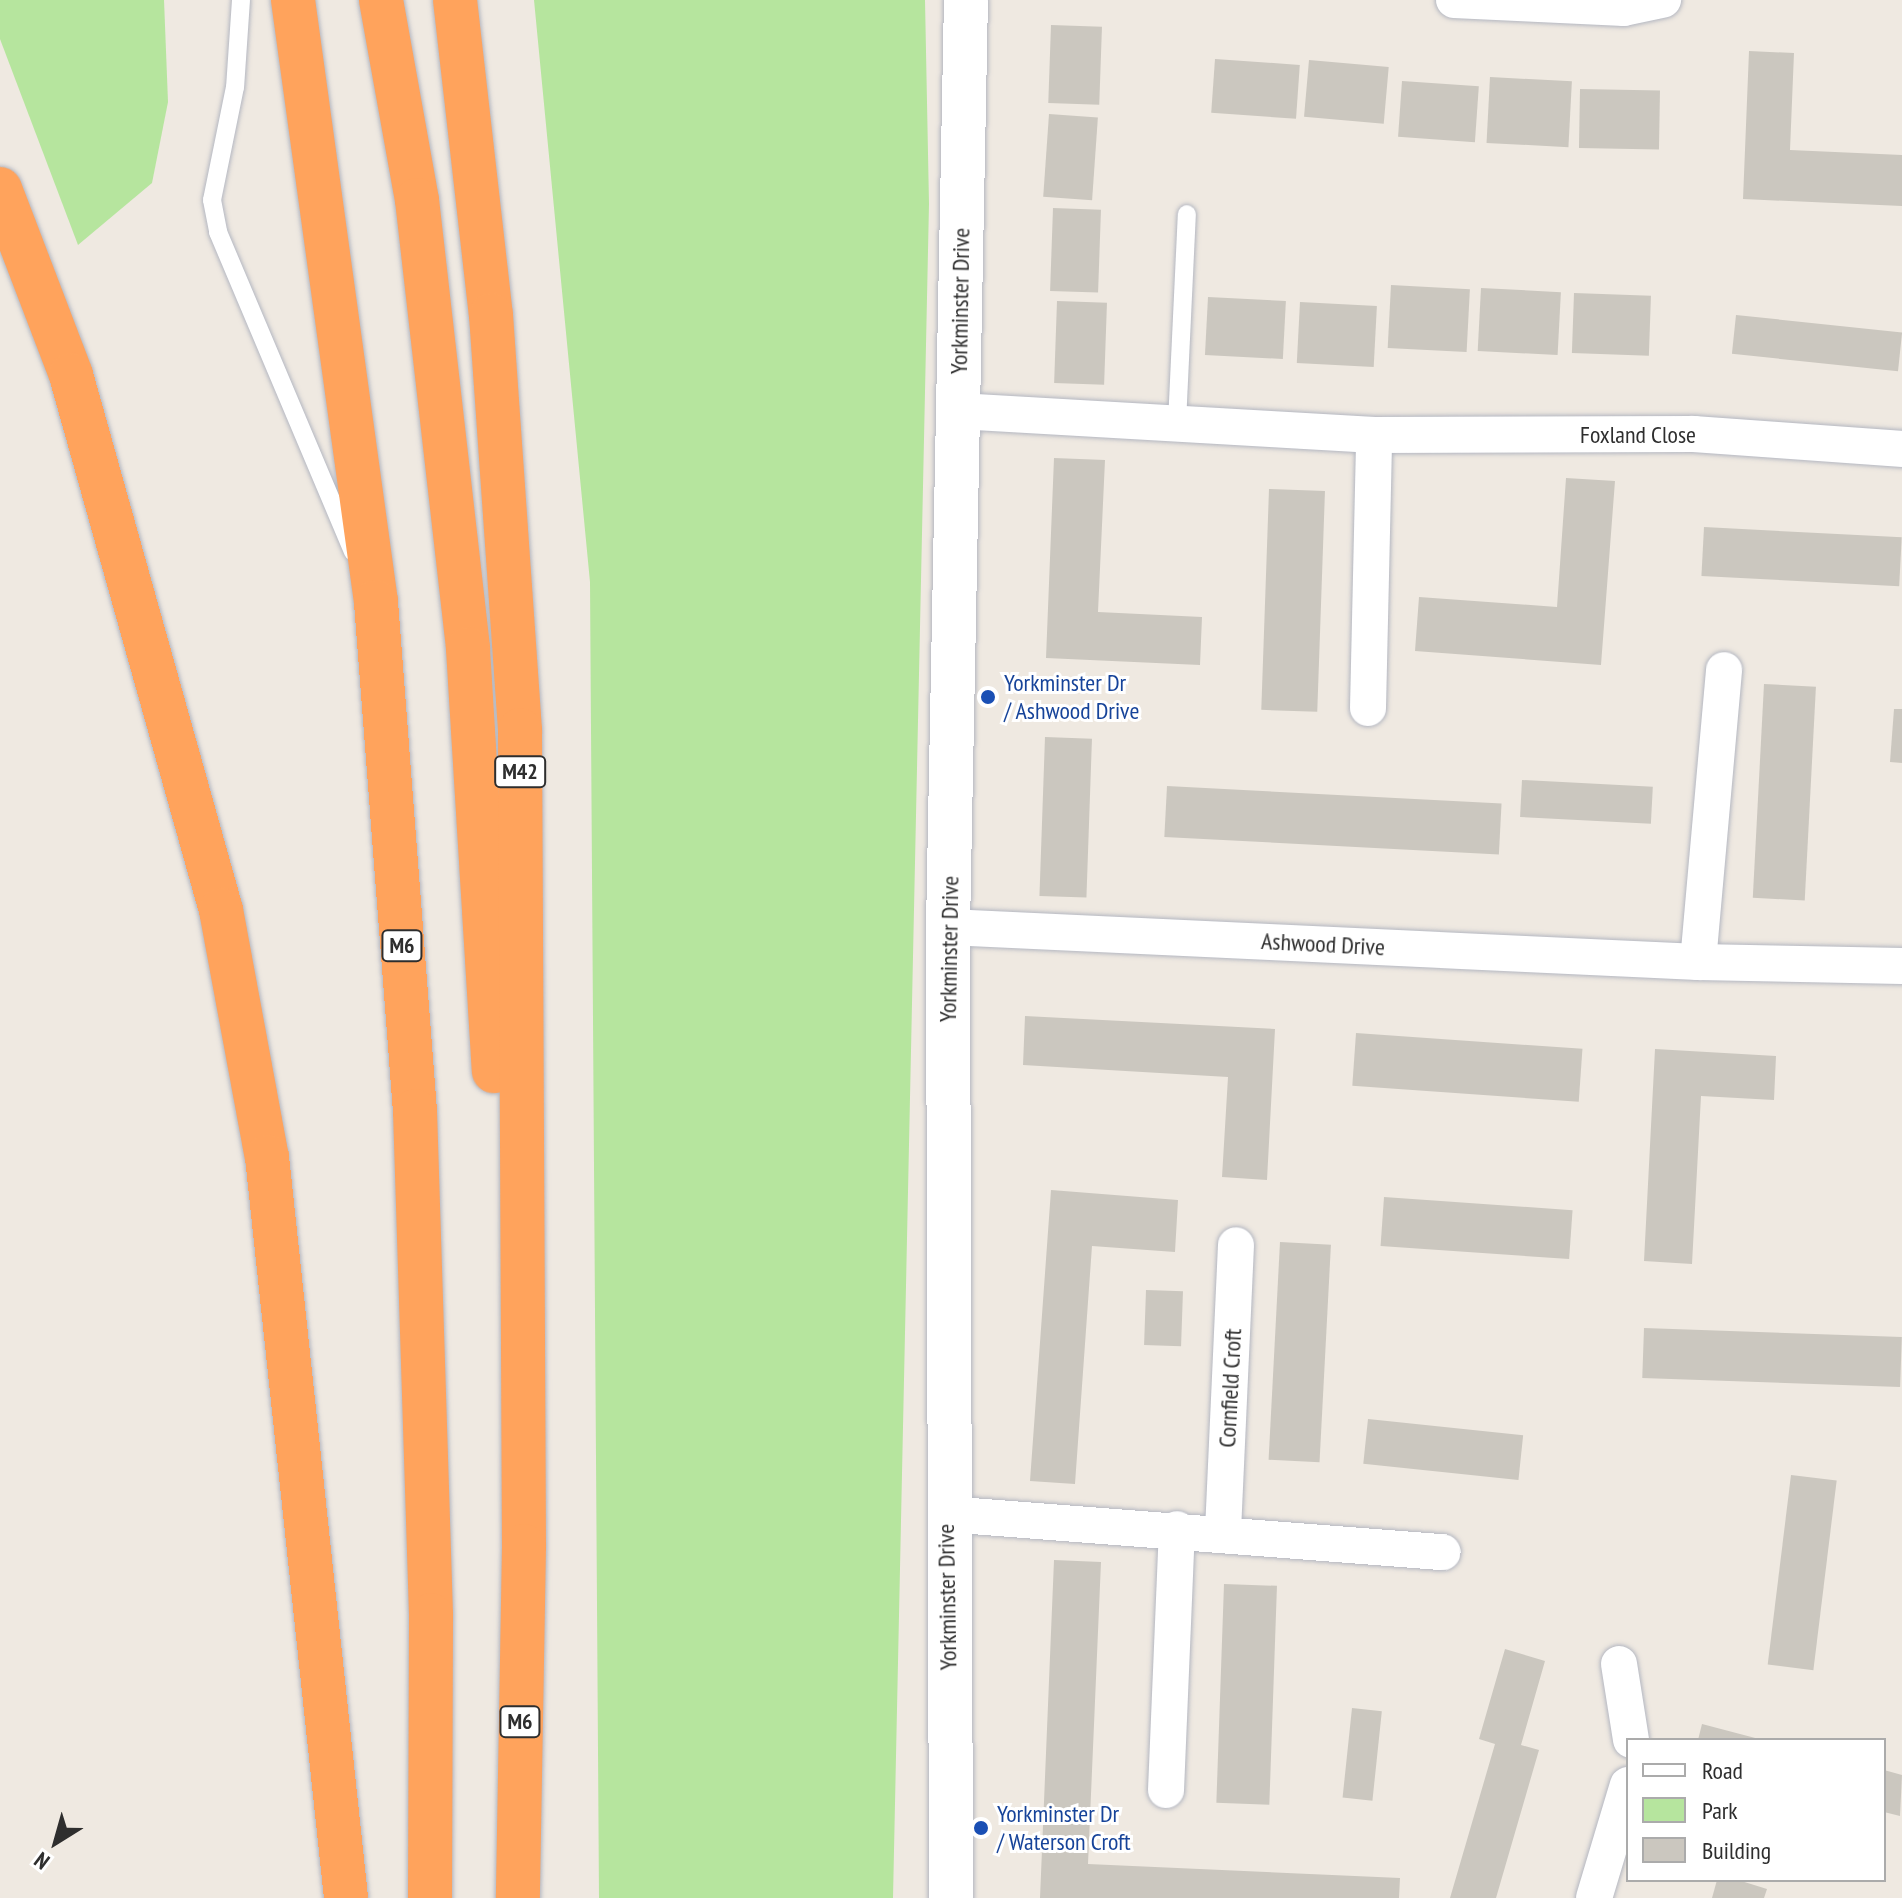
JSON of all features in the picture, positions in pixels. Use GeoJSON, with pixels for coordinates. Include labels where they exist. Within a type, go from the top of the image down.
{"type":"FeatureCollection","features":[{"type":"Feature","properties":{"kind":"highway","name":"M6"},"geometry":{"type":"LineString","coordinates":[[293,0],[376,602],[415,1111],[431,1615],[430,1898]]}},
{"type":"Feature","properties":{"kind":"highway","name":"M6"},"geometry":{"type":"LineString","coordinates":[[381,0],[417,200],[468,649],[524,1546],[518,1898]]}},
{"type":"Feature","properties":{"kind":"highway","name":"M42"},"geometry":{"type":"LineString","coordinates":[[455,0],[491,315],[520,730],[524,1546]]}},
{"type":"Feature","properties":{"kind":"highway"},"geometry":{"type":"LineString","coordinates":[[0,189],[71,375],[221,910],[267,1157],[346,1898]]}},
{"type":"Feature","properties":{"kind":"street","name":"Yorkminster Drive"},"geometry":{"type":"LineString","coordinates":[[951,1898],[946,1514],[948,927],[966,0]]}},
{"type":"Feature","properties":{"kind":"street"},"geometry":{"type":"LineString","coordinates":[[1454,0],[1624,8],[1663,0]]}},
{"type":"Feature","properties":{"kind":"street","name":"Foxland Close"},"geometry":{"type":"LineString","coordinates":[[958,411],[1374,435],[1694,434],[1902,449]]}},
{"type":"Feature","properties":{"kind":"street"},"geometry":{"type":"LineString","coordinates":[[1368,708],[1374,435]]}},
{"type":"Feature","properties":{"kind":"street"},"geometry":{"type":"LineString","coordinates":[[1698,962],[1724,670]]}},
{"type":"Feature","properties":{"kind":"street","name":"Ashwood Drive"},"geometry":{"type":"LineString","coordinates":[[948,927],[1698,962],[1902,966]]}},
{"type":"Feature","properties":{"kind":"street","name":"Cornfield Croft"},"geometry":{"type":"LineString","coordinates":[[1223,1531],[1236,1245]]}},
{"type":"Feature","properties":{"kind":"street"},"geometry":{"type":"LineString","coordinates":[[946,1514],[1223,1531],[1443,1552]]}},
{"type":"Feature","properties":{"kind":"street"},"geometry":{"type":"LineString","coordinates":[[1166,1790],[1177,1529]]}},
{"type":"Feature","properties":{"kind":"street"},"geometry":{"type":"LineString","coordinates":[[1619,1664],[1631,1738]]}},
{"type":"Feature","properties":{"kind":"street"},"geometry":{"type":"LineString","coordinates":[[1594,1898],[1626,1792]]}},
{"type":"Feature","properties":{"kind":"lane"},"geometry":{"type":"LineString","coordinates":[[241,0],[235,87],[212,200],[218,232],[376,602]]}},
{"type":"Feature","properties":{"kind":"lane"},"geometry":{"type":"LineString","coordinates":[[1177,423],[1187,214]]}},
{"type":"Feature","properties":{"kind":"green space"},"geometry":{"type":"Polygon","coordinates":[[[0,0],[164,0],[168,102],[152,183],[78,245],[0,39],[0,0]]]}},
{"type":"Feature","properties":{"kind":"green space"},"geometry":{"type":"Polygon","coordinates":[[[534,0],[925,0],[929,204],[893,1898],[599,1898],[590,582],[534,0]]]}},
{"type":"Feature","properties":{"kind":"building"},"geometry":{"type":"Polygon","coordinates":[[[1051,25],[1102,27],[1099,105],[1048,103],[1051,25]]]}},
{"type":"Feature","properties":{"kind":"building"},"geometry":{"type":"Polygon","coordinates":[[[1749,51],[1794,53],[1790,150],[1902,155],[1902,206],[1743,199],[1749,51]]]}},
{"type":"Feature","properties":{"kind":"building"},"geometry":{"type":"Polygon","coordinates":[[[1215,59],[1300,65],[1296,119],[1211,113],[1215,59]]]}},
{"type":"Feature","properties":{"kind":"building"},"geometry":{"type":"Polygon","coordinates":[[[1309,60],[1389,67],[1384,124],[1304,117],[1309,60]]]}},
{"type":"Feature","properties":{"kind":"building"},"geometry":{"type":"Polygon","coordinates":[[[1490,77],[1572,81],[1568,147],[1487,143],[1490,77]]]}},
{"type":"Feature","properties":{"kind":"building"},"geometry":{"type":"Polygon","coordinates":[[[1402,81],[1479,86],[1475,142],[1398,137],[1402,81]]]}},
{"type":"Feature","properties":{"kind":"building"},"geometry":{"type":"Polygon","coordinates":[[[1580,89],[1660,90],[1659,149],[1579,148],[1580,89]]]}},
{"type":"Feature","properties":{"kind":"building"},"geometry":{"type":"Polygon","coordinates":[[[1049,114],[1098,117],[1092,200],[1043,197],[1049,114]]]}},
{"type":"Feature","properties":{"kind":"building"},"geometry":{"type":"Polygon","coordinates":[[[1053,208],[1101,210],[1098,293],[1050,291],[1053,208]]]}},
{"type":"Feature","properties":{"kind":"building"},"geometry":{"type":"Polygon","coordinates":[[[1391,285],[1470,289],[1467,352],[1388,348],[1391,285]]]}},
{"type":"Feature","properties":{"kind":"building"},"geometry":{"type":"Polygon","coordinates":[[[1481,288],[1561,292],[1558,355],[1478,351],[1481,288]]]}},
{"type":"Feature","properties":{"kind":"building"},"geometry":{"type":"Polygon","coordinates":[[[1574,293],[1651,296],[1649,356],[1572,353],[1574,293]]]}},
{"type":"Feature","properties":{"kind":"building"},"geometry":{"type":"Polygon","coordinates":[[[1208,297],[1286,301],[1283,359],[1205,355],[1208,297]]]}},
{"type":"Feature","properties":{"kind":"building"},"geometry":{"type":"Polygon","coordinates":[[[1057,301],[1107,303],[1104,385],[1054,383],[1057,301]]]}},
{"type":"Feature","properties":{"kind":"building"},"geometry":{"type":"Polygon","coordinates":[[[1300,302],[1377,306],[1374,367],[1297,363],[1300,302]]]}},
{"type":"Feature","properties":{"kind":"building"},"geometry":{"type":"Polygon","coordinates":[[[1736,315],[1902,332],[1898,371],[1732,354],[1736,315]]]}},
{"type":"Feature","properties":{"kind":"building"},"geometry":{"type":"Polygon","coordinates":[[[1054,458],[1105,460],[1098,612],[1202,617],[1200,665],[1046,658],[1054,458]]]}},
{"type":"Feature","properties":{"kind":"building"},"geometry":{"type":"Polygon","coordinates":[[[1566,478],[1615,481],[1601,665],[1415,651],[1419,597],[1557,607],[1566,478]]]}},
{"type":"Feature","properties":{"kind":"building"},"geometry":{"type":"Polygon","coordinates":[[[1269,489],[1325,491],[1317,712],[1261,710],[1269,489]]]}},
{"type":"Feature","properties":{"kind":"building"},"geometry":{"type":"Polygon","coordinates":[[[1704,527],[1902,537],[1899,586],[1701,576],[1704,527]]]}},
{"type":"Feature","properties":{"kind":"building"},"geometry":{"type":"Polygon","coordinates":[[[1764,684],[1816,687],[1805,900],[1753,898],[1764,684]]]}},
{"type":"Feature","properties":{"kind":"building"},"geometry":{"type":"Polygon","coordinates":[[[1894,709],[1902,709],[1902,763],[1890,762],[1894,709]]]}},
{"type":"Feature","properties":{"kind":"building"},"geometry":{"type":"Polygon","coordinates":[[[1045,737],[1092,739],[1086,898],[1039,896],[1045,737]]]}},
{"type":"Feature","properties":{"kind":"building"},"geometry":{"type":"Polygon","coordinates":[[[1522,780],[1653,787],[1651,824],[1520,817],[1522,780]]]}},
{"type":"Feature","properties":{"kind":"building"},"geometry":{"type":"Polygon","coordinates":[[[1167,786],[1502,804],[1499,854],[1164,837],[1167,786]]]}},
{"type":"Feature","properties":{"kind":"building"},"geometry":{"type":"Polygon","coordinates":[[[1025,1016],[1275,1029],[1267,1180],[1222,1177],[1228,1077],[1023,1065],[1025,1016]]]}},
{"type":"Feature","properties":{"kind":"building"},"geometry":{"type":"Polygon","coordinates":[[[1356,1033],[1582,1049],[1579,1102],[1352,1086],[1356,1033]]]}},
{"type":"Feature","properties":{"kind":"building"},"geometry":{"type":"Polygon","coordinates":[[[1655,1049],[1776,1056],[1774,1100],[1701,1096],[1692,1264],[1644,1261],[1655,1049]]]}},
{"type":"Feature","properties":{"kind":"building"},"geometry":{"type":"Polygon","coordinates":[[[1051,1190],[1178,1200],[1175,1252],[1092,1246],[1075,1484],[1030,1481],[1051,1190]]]}},
{"type":"Feature","properties":{"kind":"building"},"geometry":{"type":"Polygon","coordinates":[[[1384,1197],[1573,1210],[1569,1259],[1381,1246],[1384,1197]]]}},
{"type":"Feature","properties":{"kind":"building"},"geometry":{"type":"Polygon","coordinates":[[[1280,1242],[1331,1245],[1320,1462],[1269,1460],[1280,1242]]]}},
{"type":"Feature","properties":{"kind":"building"},"geometry":{"type":"Polygon","coordinates":[[[1146,1290],[1183,1291],[1181,1346],[1144,1345],[1146,1290]]]}},
{"type":"Feature","properties":{"kind":"building"},"geometry":{"type":"Polygon","coordinates":[[[1644,1328],[1902,1337],[1900,1387],[1642,1378],[1644,1328]]]}},
{"type":"Feature","properties":{"kind":"building"},"geometry":{"type":"Polygon","coordinates":[[[1368,1419],[1523,1435],[1518,1480],[1363,1464],[1368,1419]]]}},
{"type":"Feature","properties":{"kind":"building"},"geometry":{"type":"Polygon","coordinates":[[[1791,1475],[1837,1481],[1813,1670],[1768,1665],[1791,1475]]]}},
{"type":"Feature","properties":{"kind":"building"},"geometry":{"type":"Polygon","coordinates":[[[1054,1560],[1101,1562],[1088,1864],[1400,1878],[1399,1898],[1040,1898],[1054,1560]]]}},
{"type":"Feature","properties":{"kind":"building"},"geometry":{"type":"Polygon","coordinates":[[[1224,1584],[1277,1586],[1269,1805],[1216,1803],[1224,1584]]]}},
{"type":"Feature","properties":{"kind":"building"},"geometry":{"type":"Polygon","coordinates":[[[1505,1649],[1545,1661],[1521,1745],[1539,1750],[1496,1898],[1450,1898],[1495,1744],[1479,1739],[1505,1649]]]}},
{"type":"Feature","properties":{"kind":"building"},"geometry":{"type":"Polygon","coordinates":[[[1352,1708],[1382,1711],[1372,1801],[1343,1798],[1352,1708]]]}},
{"type":"Feature","properties":{"kind":"building"},"geometry":{"type":"Polygon","coordinates":[[[1702,1724],[1755,1738],[1698,1738],[1702,1724]]]}},
{"type":"Feature","properties":{"kind":"building"},"geometry":{"type":"Polygon","coordinates":[[[1886,1771],[1902,1775],[1900,1816],[1886,1812],[1886,1771]]]}},
{"type":"Feature","properties":{"kind":"building"},"geometry":{"type":"Polygon","coordinates":[[[1716,1882],[1744,1882],[1767,1889],[1764,1898],[1712,1898],[1716,1882]]]}},
{"type":"Feature","properties":{"kind":"place","name":"Yorkminster Dr / Ashwood Drive"},"geometry":{"type":"Point","coordinates":[988,697]}},
{"type":"Feature","properties":{"kind":"place","name":"Yorkminster Dr / Waterson Croft"},"geometry":{"type":"Point","coordinates":[981,1828]}}]}
